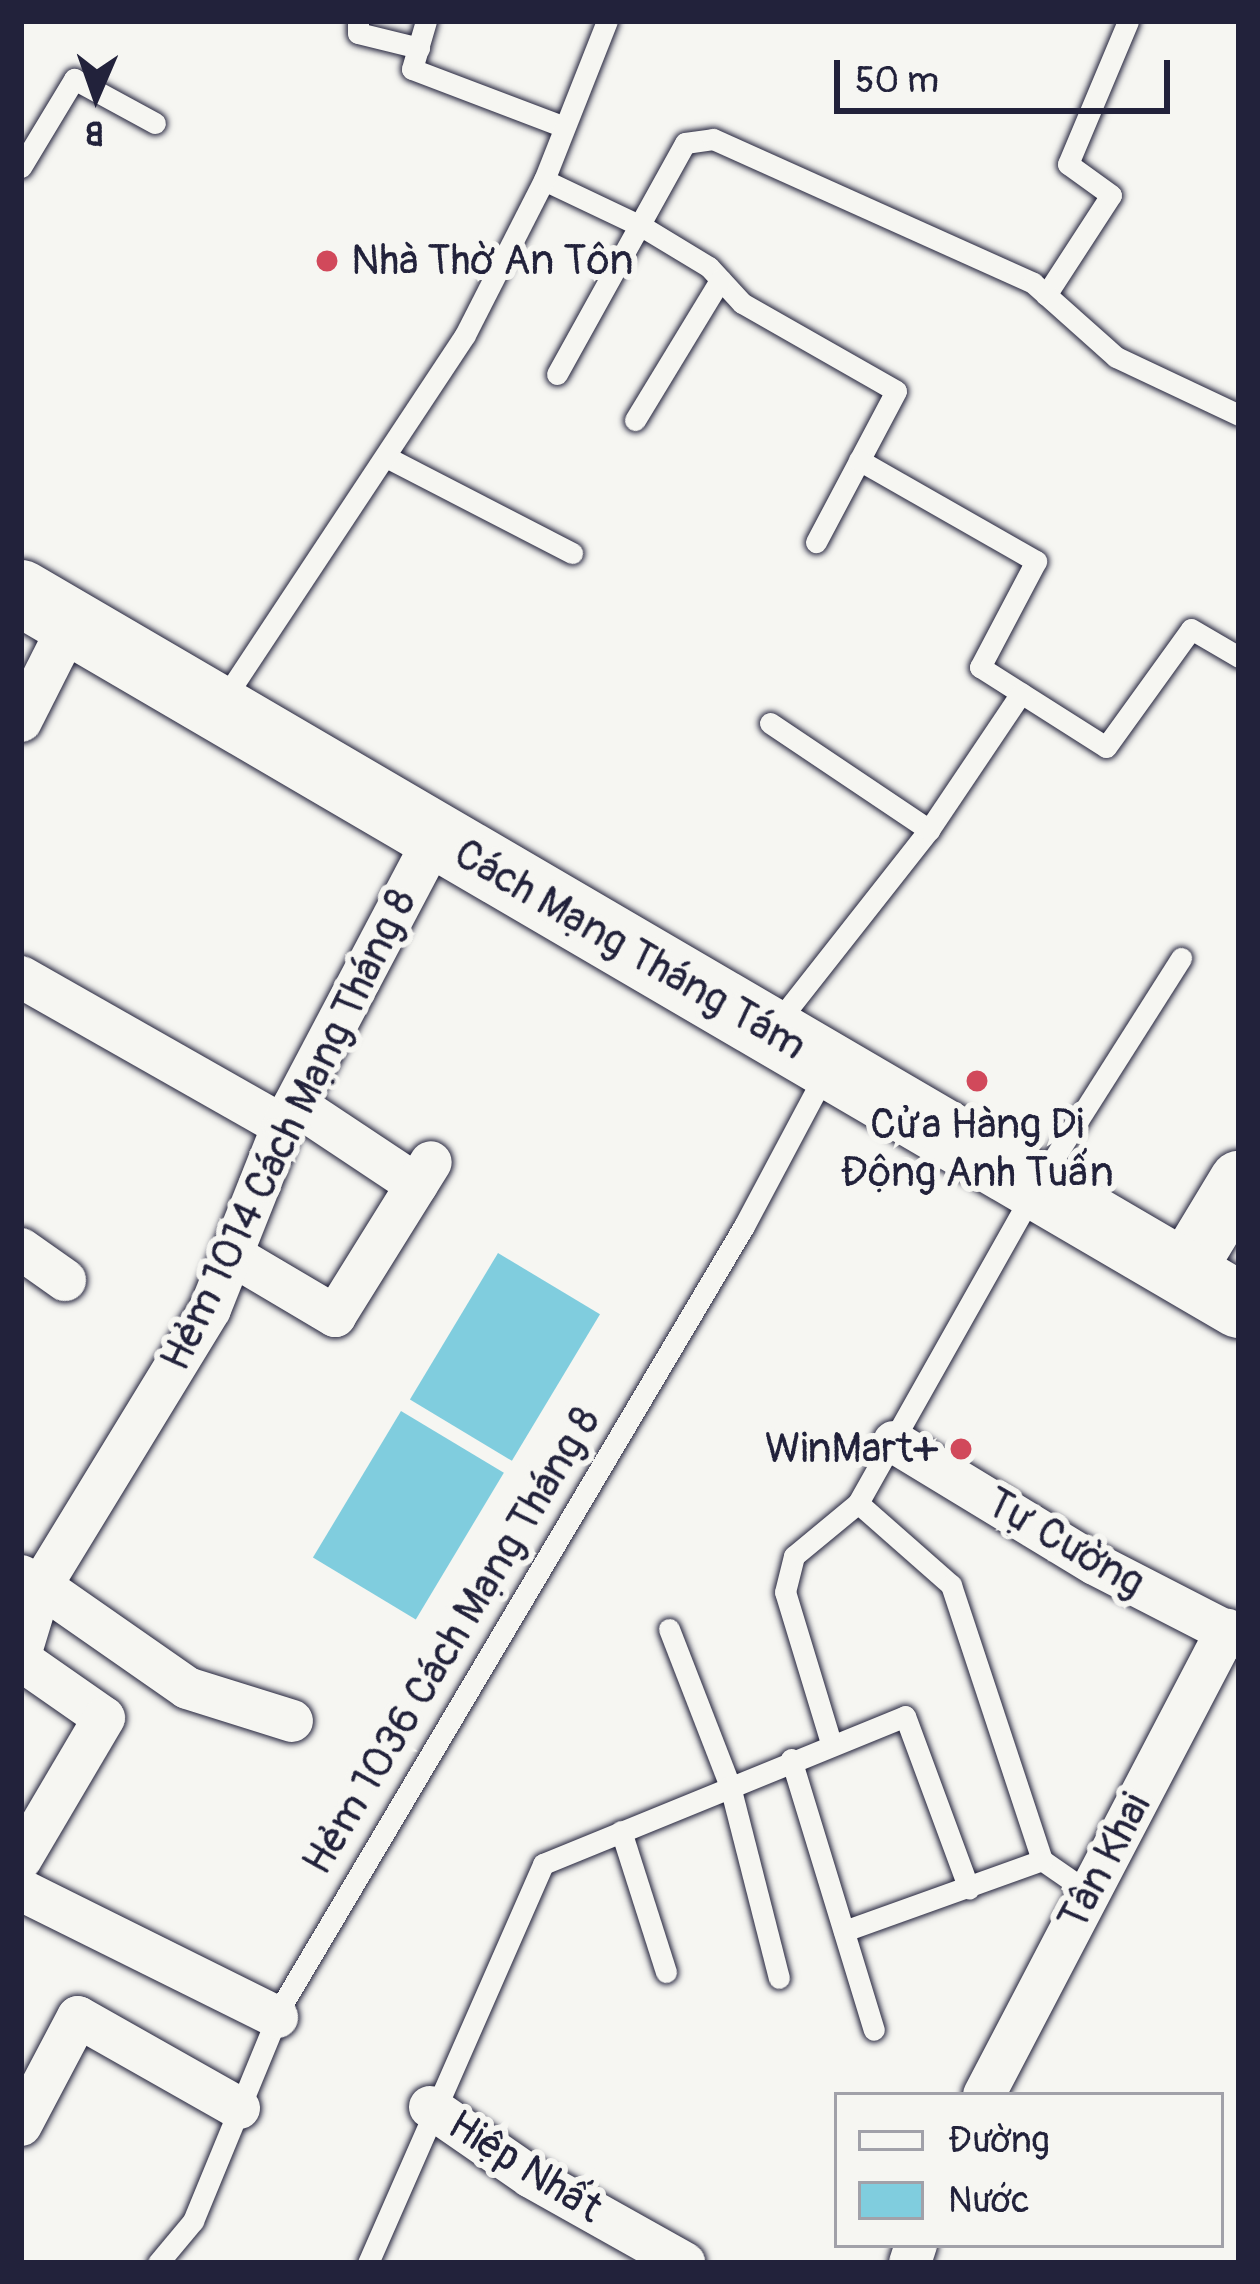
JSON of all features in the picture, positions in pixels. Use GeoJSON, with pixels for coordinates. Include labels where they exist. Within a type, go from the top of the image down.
{"type":"FeatureCollection","features":[{"type":"Feature","properties":{"kind":"main road","name":"Cách Mạng Tháng Tám"},"geometry":{"type":"LineString","coordinates":[[46,608],[435,838],[773,1028],[1211,1290]]}},
{"type":"Feature","properties":{"kind":"street"},"geometry":{"type":"LineString","coordinates":[[21,721],[46,608]]}},
{"type":"Feature","properties":{"kind":"street","name":"Hẻm 1014 Cách Mạng Tháng 8"},"geometry":{"type":"LineString","coordinates":[[21,1656],[31,1581],[210,1309],[289,1115],[435,838]]}},
{"type":"Feature","properties":{"kind":"street"},"geometry":{"type":"LineString","coordinates":[[21,977],[289,1115],[424,1174],[331,1316],[232,1255]]}},
{"type":"Feature","properties":{"kind":"street"},"geometry":{"type":"LineString","coordinates":[[1211,1290],[1239,1180]]}},
{"type":"Feature","properties":{"kind":"street"},"geometry":{"type":"LineString","coordinates":[[21,1249],[65,1280]]}},
{"type":"Feature","properties":{"kind":"street","name":"Tự Cường"},"geometry":{"type":"LineString","coordinates":[[895,1442],[1095,1564],[1233,1634]]}},
{"type":"Feature","properties":{"kind":"street"},"geometry":{"type":"LineString","coordinates":[[31,1581],[187,1688],[292,1721]]}},
{"type":"Feature","properties":{"kind":"street","name":"Tân Khai"},"geometry":{"type":"LineString","coordinates":[[986,2092],[1088,1892],[1233,1634]]}},
{"type":"Feature","properties":{"kind":"street"},"geometry":{"type":"LineString","coordinates":[[21,1656],[104,1718],[21,1859]]}},
{"type":"Feature","properties":{"kind":"street"},"geometry":{"type":"LineString","coordinates":[[21,1890],[277,2017]]}},
{"type":"Feature","properties":{"kind":"street"},"geometry":{"type":"LineString","coordinates":[[21,2125],[78,2017],[239,2108]]}},
{"type":"Feature","properties":{"kind":"street","name":"Hiệp Nhất"},"geometry":{"type":"LineString","coordinates":[[430,2107],[530,2176],[684,2263]]}},
{"type":"Feature","properties":{"kind":"lane"},"geometry":{"type":"LineString","coordinates":[[358,21],[358,33],[419,48]]}},
{"type":"Feature","properties":{"kind":"lane"},"geometry":{"type":"LineString","coordinates":[[426,21],[412,70],[562,126]]}},
{"type":"Feature","properties":{"kind":"lane"},"geometry":{"type":"LineString","coordinates":[[218,707],[390,459],[465,335],[544,180],[607,21]]}},
{"type":"Feature","properties":{"kind":"lane"},"geometry":{"type":"LineString","coordinates":[[1046,295],[1111,195],[1068,164],[1128,21]]}},
{"type":"Feature","properties":{"kind":"lane"},"geometry":{"type":"LineString","coordinates":[[21,167],[74,79],[155,123]]}},
{"type":"Feature","properties":{"kind":"lane"},"geometry":{"type":"LineString","coordinates":[[557,374],[644,227],[685,143],[713,139],[1046,295],[1115,357],[1239,415]]}},
{"type":"Feature","properties":{"kind":"lane"},"geometry":{"type":"LineString","coordinates":[[544,180],[644,227],[720,280],[742,303],[896,392],[816,542]]}},
{"type":"Feature","properties":{"kind":"lane"},"geometry":{"type":"LineString","coordinates":[[634,420],[720,280]]}},
{"type":"Feature","properties":{"kind":"lane"},"geometry":{"type":"LineString","coordinates":[[390,459],[572,553]]}},
{"type":"Feature","properties":{"kind":"lane"},"geometry":{"type":"LineString","coordinates":[[859,460],[1036,561],[980,667],[1106,747],[1191,628],[1239,657]]}},
{"type":"Feature","properties":{"kind":"lane"},"geometry":{"type":"LineString","coordinates":[[773,1028],[929,830],[1021,692]]}},
{"type":"Feature","properties":{"kind":"lane"},"geometry":{"type":"LineString","coordinates":[[770,723],[929,830]]}},
{"type":"Feature","properties":{"kind":"lane"},"geometry":{"type":"LineString","coordinates":[[831,1743],[785,1592],[794,1556],[858,1503],[1036,1185],[1181,958]]}},
{"type":"Feature","properties":{"kind":"lane","name":"Hẻm 1036 Cách Mạng Tháng 8"},"geometry":{"type":"LineString","coordinates":[[158,2263],[193,2221],[277,2017],[744,1226],[830,1064]]}},
{"type":"Feature","properties":{"kind":"lane"},"geometry":{"type":"LineString","coordinates":[[858,1503],[950,1585],[1042,1860],[1088,1892]]}},
{"type":"Feature","properties":{"kind":"lane"},"geometry":{"type":"LineString","coordinates":[[669,1629],[730,1786],[779,1978]]}},
{"type":"Feature","properties":{"kind":"lane"},"geometry":{"type":"LineString","coordinates":[[368,2263],[430,2107],[543,1864],[905,1716],[969,1889]]}},
{"type":"Feature","properties":{"kind":"lane"},"geometry":{"type":"LineString","coordinates":[[791,1760],[874,2030]]}},
{"type":"Feature","properties":{"kind":"lane"},"geometry":{"type":"LineString","coordinates":[[620,1831],[666,1972]]}},
{"type":"Feature","properties":{"kind":"lane"},"geometry":{"type":"LineString","coordinates":[[844,1931],[1042,1860]]}},
{"type":"Feature","properties":{"kind":"water"},"geometry":{"type":"Polygon","coordinates":[[[498,1253],[600,1314],[512,1461],[410,1400],[498,1253]]]}},
{"type":"Feature","properties":{"kind":"water"},"geometry":{"type":"Polygon","coordinates":[[[401,1411],[504,1473],[416,1619],[313,1558],[401,1411]]]}},
{"type":"Feature","properties":{"kind":"place","name":"Nhà Thờ An Tôn"},"geometry":{"type":"Point","coordinates":[327,261]}},
{"type":"Feature","properties":{"kind":"place","name":"Cửa Hàng Di Động Anh Tuấn"},"geometry":{"type":"Point","coordinates":[977,1081]}},
{"type":"Feature","properties":{"kind":"place","name":"WinMart+"},"geometry":{"type":"Point","coordinates":[961,1449]}}]}
